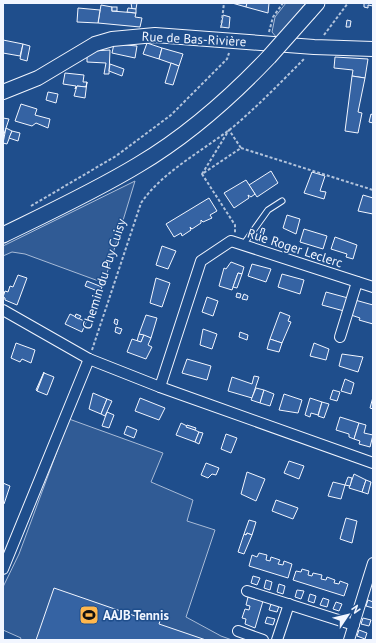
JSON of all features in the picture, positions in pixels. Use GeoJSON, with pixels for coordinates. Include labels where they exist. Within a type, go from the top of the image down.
{"type":"FeatureCollection","features":[{"type":"Feature","properties":{"kind":"main road"},"geometry":{"type":"LineString","coordinates":[[3,236],[57,209],[138,165],[197,124],[222,104],[269,57],[313,8]]}},
{"type":"Feature","properties":{"kind":"street","name":"Rue de Bas-Rivière"},"geometry":{"type":"LineString","coordinates":[[3,92],[38,78],[95,44],[112,39],[155,35],[267,42],[314,47],[373,49]]}},
{"type":"Feature","properties":{"kind":"street","name":"Rue Roger Leclerc"},"geometry":{"type":"LineString","coordinates":[[160,387],[201,261],[231,241],[373,287]]}},
{"type":"Feature","properties":{"kind":"street"},"geometry":{"type":"LineString","coordinates":[[340,337],[357,282]]}},
{"type":"Feature","properties":{"kind":"street"},"geometry":{"type":"LineString","coordinates":[[3,310],[89,359],[160,387],[373,463]]}},
{"type":"Feature","properties":{"kind":"street"},"geometry":{"type":"LineString","coordinates":[[3,569],[89,359]]}},
{"type":"Feature","properties":{"kind":"street"},"geometry":{"type":"LineString","coordinates":[[349,640],[373,563]]}},
{"type":"Feature","properties":{"kind":"street"},"geometry":{"type":"LineString","coordinates":[[248,591],[354,625]]}},
{"type":"Feature","properties":{"kind":"street"},"geometry":{"type":"LineString","coordinates":[[277,640],[289,604]]}},
{"type":"Feature","properties":{"kind":"street"},"geometry":{"type":"LineString","coordinates":[[238,631],[263,640]]}},
{"type":"Feature","properties":{"kind":"lane"},"geometry":{"type":"LineString","coordinates":[[243,245],[268,210],[282,201]]}},
{"type":"Feature","properties":{"kind":"path"},"geometry":{"type":"LineString","coordinates":[[28,208],[116,156],[171,115],[227,59],[231,47],[225,40],[224,3]]}},
{"type":"Feature","properties":{"kind":"path"},"geometry":{"type":"LineString","coordinates":[[267,42],[273,17],[283,3]]}},
{"type":"Feature","properties":{"kind":"path","name":"Chemin du Puy Cuisy"},"geometry":{"type":"LineString","coordinates":[[89,359],[141,203],[146,195],[163,179],[229,130],[268,96],[314,47],[348,3]]}},
{"type":"Feature","properties":{"kind":"path"},"geometry":{"type":"LineString","coordinates":[[202,174],[229,130],[241,148],[373,190]]}},
{"type":"Feature","properties":{"kind":"path"},"geometry":{"type":"LineString","coordinates":[[202,174],[241,148]]}},
{"type":"Feature","properties":{"kind":"path"},"geometry":{"type":"LineString","coordinates":[[202,174],[235,225],[235,234],[231,241]]}},
{"type":"Feature","properties":{"kind":"shaded area"},"geometry":{"type":"Polygon","coordinates":[[[286,3],[306,3],[277,38],[272,32],[275,17],[286,3]]]}},
{"type":"Feature","properties":{"kind":"shaded area"},"geometry":{"type":"Polygon","coordinates":[[[135,181],[104,283],[25,254],[12,252],[3,256],[3,246],[135,181]]]}},
{"type":"Feature","properties":{"kind":"shaded area"},"geometry":{"type":"Polygon","coordinates":[[[69,419],[163,453],[151,482],[193,500],[187,521],[215,530],[186,617],[221,636],[232,640],[20,640],[21,638],[3,630],[3,587],[19,554],[69,419]]]}},
{"type":"Feature","properties":{"kind":"building"},"geometry":{"type":"Polygon","coordinates":[[[131,3],[137,3],[136,9],[132,9],[131,3]]]}},
{"type":"Feature","properties":{"kind":"building"},"geometry":{"type":"Polygon","coordinates":[[[232,3],[247,3],[246,7],[232,3]]]}},
{"type":"Feature","properties":{"kind":"building"},"geometry":{"type":"Polygon","coordinates":[[[247,3],[269,3],[268,13],[246,7],[247,3]]]}},
{"type":"Feature","properties":{"kind":"building"},"geometry":{"type":"Polygon","coordinates":[[[364,3],[373,3],[373,6],[368,5],[368,8],[364,7],[364,3]]]}},
{"type":"Feature","properties":{"kind":"building"},"geometry":{"type":"Polygon","coordinates":[[[101,5],[112,7],[112,11],[136,13],[135,17],[142,18],[140,27],[98,23],[101,5]]]}},
{"type":"Feature","properties":{"kind":"building"},"geometry":{"type":"Polygon","coordinates":[[[112,7],[117,7],[117,11],[112,11],[112,7]]]}},
{"type":"Feature","properties":{"kind":"building"},"geometry":{"type":"Polygon","coordinates":[[[78,8],[100,10],[98,23],[77,22],[78,8]]]}},
{"type":"Feature","properties":{"kind":"building"},"geometry":{"type":"Polygon","coordinates":[[[128,8],[136,9],[136,13],[127,12],[128,8]]]}},
{"type":"Feature","properties":{"kind":"building"},"geometry":{"type":"Polygon","coordinates":[[[223,15],[230,17],[229,28],[221,27],[223,15]]]}},
{"type":"Feature","properties":{"kind":"building"},"geometry":{"type":"Polygon","coordinates":[[[347,20],[351,21],[350,27],[346,27],[347,20]]]}},
{"type":"Feature","properties":{"kind":"building"},"geometry":{"type":"Polygon","coordinates":[[[3,40],[23,44],[20,56],[3,53],[3,40]]]}},
{"type":"Feature","properties":{"kind":"building"},"geometry":{"type":"Polygon","coordinates":[[[147,43],[162,48],[159,59],[143,54],[147,43]]]}},
{"type":"Feature","properties":{"kind":"building"},"geometry":{"type":"Polygon","coordinates":[[[23,44],[30,46],[27,61],[20,59],[23,44]]]}},
{"type":"Feature","properties":{"kind":"building"},"geometry":{"type":"Polygon","coordinates":[[[114,44],[137,46],[135,58],[112,53],[114,44]]]}},
{"type":"Feature","properties":{"kind":"building"},"geometry":{"type":"Polygon","coordinates":[[[162,48],[183,54],[179,66],[159,59],[162,48]]]}},
{"type":"Feature","properties":{"kind":"building"},"geometry":{"type":"Polygon","coordinates":[[[110,50],[109,74],[104,74],[106,63],[87,62],[87,56],[92,51],[110,50]]]}},
{"type":"Feature","properties":{"kind":"building"},"geometry":{"type":"Polygon","coordinates":[[[335,57],[368,59],[365,78],[352,76],[353,70],[334,68],[335,57]]]}},
{"type":"Feature","properties":{"kind":"building"},"geometry":{"type":"Polygon","coordinates":[[[171,63],[179,66],[173,85],[165,83],[171,63]]]}},
{"type":"Feature","properties":{"kind":"building"},"geometry":{"type":"Polygon","coordinates":[[[110,64],[124,69],[122,76],[109,71],[110,64]]]}},
{"type":"Feature","properties":{"kind":"building"},"geometry":{"type":"Polygon","coordinates":[[[65,73],[84,75],[83,82],[87,82],[86,87],[77,86],[75,89],[76,86],[63,84],[65,73]]]}},
{"type":"Feature","properties":{"kind":"building"},"geometry":{"type":"Polygon","coordinates":[[[352,76],[365,78],[358,112],[362,113],[358,133],[345,131],[352,76]]]}},
{"type":"Feature","properties":{"kind":"building"},"geometry":{"type":"Polygon","coordinates":[[[87,82],[85,98],[74,96],[77,86],[86,87],[87,82]]]}},
{"type":"Feature","properties":{"kind":"building"},"geometry":{"type":"Polygon","coordinates":[[[48,92],[58,94],[56,103],[46,100],[48,92]]]}},
{"type":"Feature","properties":{"kind":"building"},"geometry":{"type":"Polygon","coordinates":[[[21,104],[37,109],[35,115],[50,119],[48,128],[36,123],[32,126],[15,121],[21,104]]]}},
{"type":"Feature","properties":{"kind":"building"},"geometry":{"type":"Polygon","coordinates":[[[371,114],[373,115],[373,123],[369,122],[371,114]]]}},
{"type":"Feature","properties":{"kind":"building"},"geometry":{"type":"Polygon","coordinates":[[[3,118],[9,119],[3,137],[3,118]]]}},
{"type":"Feature","properties":{"kind":"building"},"geometry":{"type":"Polygon","coordinates":[[[6,128],[12,131],[7,144],[3,143],[6,128]]]}},
{"type":"Feature","properties":{"kind":"building"},"geometry":{"type":"Polygon","coordinates":[[[12,131],[20,133],[18,141],[9,138],[12,131]]]}},
{"type":"Feature","properties":{"kind":"building"},"geometry":{"type":"Polygon","coordinates":[[[271,171],[278,183],[257,197],[249,185],[271,171]]]}},
{"type":"Feature","properties":{"kind":"building"},"geometry":{"type":"Polygon","coordinates":[[[312,172],[325,176],[320,191],[326,192],[324,199],[304,193],[312,172]]]}},
{"type":"Feature","properties":{"kind":"building"},"geometry":{"type":"Polygon","coordinates":[[[246,180],[255,194],[251,197],[248,195],[249,198],[234,208],[224,193],[246,180]]]}},
{"type":"Feature","properties":{"kind":"building"},"geometry":{"type":"Polygon","coordinates":[[[363,195],[373,198],[373,214],[358,211],[363,195]]]}},
{"type":"Feature","properties":{"kind":"building"},"geometry":{"type":"Polygon","coordinates":[[[209,198],[217,211],[210,215],[212,218],[203,222],[201,220],[201,223],[192,229],[190,227],[191,230],[182,236],[181,233],[174,237],[166,224],[209,198]]]}},
{"type":"Feature","properties":{"kind":"building"},"geometry":{"type":"Polygon","coordinates":[[[287,215],[300,219],[296,234],[283,228],[287,215]]]}},
{"type":"Feature","properties":{"kind":"building"},"geometry":{"type":"Polygon","coordinates":[[[262,228],[265,229],[263,235],[260,234],[262,228]]]}},
{"type":"Feature","properties":{"kind":"building"},"geometry":{"type":"Polygon","coordinates":[[[304,229],[327,236],[323,249],[300,242],[304,229]]]}},
{"type":"Feature","properties":{"kind":"building"},"geometry":{"type":"Polygon","coordinates":[[[335,237],[357,245],[353,259],[346,257],[347,254],[331,249],[335,237]]]}},
{"type":"Feature","properties":{"kind":"building"},"geometry":{"type":"Polygon","coordinates":[[[162,246],[176,251],[168,269],[156,265],[162,246]]]}},
{"type":"Feature","properties":{"kind":"building"},"geometry":{"type":"Polygon","coordinates":[[[231,262],[244,267],[242,274],[238,273],[232,290],[219,286],[224,268],[226,269],[231,262]]]}},
{"type":"Feature","properties":{"kind":"building"},"geometry":{"type":"Polygon","coordinates":[[[252,264],[271,269],[266,282],[248,276],[252,264]]]}},
{"type":"Feature","properties":{"kind":"building"},"geometry":{"type":"Polygon","coordinates":[[[238,273],[242,274],[237,288],[233,287],[238,273]]]}},
{"type":"Feature","properties":{"kind":"building"},"geometry":{"type":"Polygon","coordinates":[[[282,274],[304,280],[300,294],[278,287],[282,274]]]}},
{"type":"Feature","properties":{"kind":"building"},"geometry":{"type":"Polygon","coordinates":[[[18,275],[27,278],[17,305],[5,300],[3,297],[5,291],[8,292],[10,286],[13,287],[18,275]]]}},
{"type":"Feature","properties":{"kind":"building"},"geometry":{"type":"Polygon","coordinates":[[[156,278],[170,283],[162,307],[150,303],[156,278]]]}},
{"type":"Feature","properties":{"kind":"building"},"geometry":{"type":"Polygon","coordinates":[[[87,281],[102,287],[100,292],[85,286],[87,281]]]}},
{"type":"Feature","properties":{"kind":"building"},"geometry":{"type":"Polygon","coordinates":[[[326,292],[348,298],[344,311],[322,305],[326,292]]]}},
{"type":"Feature","properties":{"kind":"building"},"geometry":{"type":"Polygon","coordinates":[[[237,293],[241,294],[240,298],[236,297],[237,293]]]}},
{"type":"Feature","properties":{"kind":"building"},"geometry":{"type":"Polygon","coordinates":[[[244,294],[248,296],[247,300],[242,299],[244,294]]]}},
{"type":"Feature","properties":{"kind":"building"},"geometry":{"type":"Polygon","coordinates":[[[207,297],[218,301],[213,316],[202,312],[207,297]]]}},
{"type":"Feature","properties":{"kind":"building"},"geometry":{"type":"Polygon","coordinates":[[[355,300],[373,305],[373,324],[359,320],[360,318],[351,315],[355,300]]]}},
{"type":"Feature","properties":{"kind":"building"},"geometry":{"type":"Polygon","coordinates":[[[280,312],[290,316],[288,321],[291,322],[282,343],[270,339],[280,312]]]}},
{"type":"Feature","properties":{"kind":"building"},"geometry":{"type":"Polygon","coordinates":[[[70,314],[86,322],[82,332],[65,324],[70,314]]]}},
{"type":"Feature","properties":{"kind":"building"},"geometry":{"type":"Polygon","coordinates":[[[76,314],[81,316],[79,319],[75,317],[76,314]]]}},
{"type":"Feature","properties":{"kind":"building"},"geometry":{"type":"Polygon","coordinates":[[[146,315],[157,318],[151,338],[139,334],[146,315]]]}},
{"type":"Feature","properties":{"kind":"building"},"geometry":{"type":"Polygon","coordinates":[[[115,319],[118,320],[117,325],[114,323],[115,319]]]}},
{"type":"Feature","properties":{"kind":"building"},"geometry":{"type":"Polygon","coordinates":[[[116,327],[122,329],[120,334],[115,332],[116,327]]]}},
{"type":"Feature","properties":{"kind":"building"},"geometry":{"type":"Polygon","coordinates":[[[203,329],[217,334],[212,349],[200,345],[203,329]]]}},
{"type":"Feature","properties":{"kind":"building"},"geometry":{"type":"Polygon","coordinates":[[[240,332],[248,335],[247,340],[239,337],[240,332]]]}},
{"type":"Feature","properties":{"kind":"building"},"geometry":{"type":"Polygon","coordinates":[[[139,334],[144,335],[141,342],[137,341],[139,334]]]}},
{"type":"Feature","properties":{"kind":"building"},"geometry":{"type":"Polygon","coordinates":[[[144,335],[151,338],[148,345],[152,347],[146,359],[127,352],[132,339],[141,342],[144,335]]]}},
{"type":"Feature","properties":{"kind":"building"},"geometry":{"type":"Polygon","coordinates":[[[270,339],[282,343],[279,352],[267,349],[270,339]]]}},
{"type":"Feature","properties":{"kind":"building"},"geometry":{"type":"Polygon","coordinates":[[[16,343],[35,350],[31,363],[22,359],[20,362],[11,358],[16,343]]]}},
{"type":"Feature","properties":{"kind":"building"},"geometry":{"type":"Polygon","coordinates":[[[314,343],[329,349],[326,360],[310,356],[314,343]]]}},
{"type":"Feature","properties":{"kind":"building"},"geometry":{"type":"Polygon","coordinates":[[[342,354],[363,357],[358,372],[339,366],[342,354]]]}},
{"type":"Feature","properties":{"kind":"building"},"geometry":{"type":"Polygon","coordinates":[[[187,359],[211,366],[207,380],[182,373],[187,359]]]}},
{"type":"Feature","properties":{"kind":"building"},"geometry":{"type":"Polygon","coordinates":[[[44,372],[37,391],[36,390],[44,372]]]}},
{"type":"Feature","properties":{"kind":"building"},"geometry":{"type":"Polygon","coordinates":[[[44,373],[54,377],[47,395],[37,391],[44,373]]]}},
{"type":"Feature","properties":{"kind":"building"},"geometry":{"type":"Polygon","coordinates":[[[254,376],[259,377],[252,398],[228,391],[232,377],[252,384],[254,376]]]}},
{"type":"Feature","properties":{"kind":"building"},"geometry":{"type":"Polygon","coordinates":[[[345,379],[354,383],[351,394],[341,391],[345,379]]]}},
{"type":"Feature","properties":{"kind":"building"},"geometry":{"type":"Polygon","coordinates":[[[256,388],[264,390],[260,403],[251,400],[256,388]]]}},
{"type":"Feature","properties":{"kind":"building"},"geometry":{"type":"Polygon","coordinates":[[[264,390],[274,394],[270,406],[260,403],[264,390]]]}},
{"type":"Feature","properties":{"kind":"building"},"geometry":{"type":"Polygon","coordinates":[[[333,390],[340,392],[337,401],[330,399],[333,390]]]}},
{"type":"Feature","properties":{"kind":"building"},"geometry":{"type":"Polygon","coordinates":[[[93,393],[107,399],[101,414],[89,409],[93,393]]]}},
{"type":"Feature","properties":{"kind":"building"},"geometry":{"type":"Polygon","coordinates":[[[284,394],[302,400],[298,413],[279,410],[284,394]]]}},
{"type":"Feature","properties":{"kind":"building"},"geometry":{"type":"Polygon","coordinates":[[[373,397],[373,409],[370,408],[373,397]]]}},
{"type":"Feature","properties":{"kind":"building"},"geometry":{"type":"Polygon","coordinates":[[[140,398],[165,408],[159,420],[135,411],[140,398]]]}},
{"type":"Feature","properties":{"kind":"building"},"geometry":{"type":"Polygon","coordinates":[[[310,398],[322,402],[318,415],[311,413],[310,417],[305,415],[310,398]]]}},
{"type":"Feature","properties":{"kind":"building"},"geometry":{"type":"Polygon","coordinates":[[[107,399],[112,401],[105,416],[101,414],[107,399]]]}},
{"type":"Feature","properties":{"kind":"building"},"geometry":{"type":"Polygon","coordinates":[[[322,402],[329,404],[324,418],[318,416],[322,402]]]}},
{"type":"Feature","properties":{"kind":"building"},"geometry":{"type":"Polygon","coordinates":[[[107,412],[114,415],[109,428],[102,426],[107,412]]]}},
{"type":"Feature","properties":{"kind":"building"},"geometry":{"type":"Polygon","coordinates":[[[340,417],[359,423],[354,439],[349,437],[349,434],[336,430],[340,417]]]}},
{"type":"Feature","properties":{"kind":"building"},"geometry":{"type":"Polygon","coordinates":[[[181,423],[199,432],[195,442],[176,435],[181,423]]]}},
{"type":"Feature","properties":{"kind":"building"},"geometry":{"type":"Polygon","coordinates":[[[359,423],[366,425],[364,433],[373,435],[370,447],[359,444],[360,441],[354,439],[359,423]]]}},
{"type":"Feature","properties":{"kind":"building"},"geometry":{"type":"Polygon","coordinates":[[[187,425],[196,428],[195,430],[186,427],[187,425]]]}},
{"type":"Feature","properties":{"kind":"building"},"geometry":{"type":"Polygon","coordinates":[[[127,426],[137,430],[134,438],[124,434],[127,426]]]}},
{"type":"Feature","properties":{"kind":"building"},"geometry":{"type":"Polygon","coordinates":[[[199,432],[203,433],[199,444],[195,442],[199,432]]]}},
{"type":"Feature","properties":{"kind":"building"},"geometry":{"type":"Polygon","coordinates":[[[226,434],[237,438],[231,453],[221,449],[226,434]]]}},
{"type":"Feature","properties":{"kind":"building"},"geometry":{"type":"Polygon","coordinates":[[[289,461],[304,466],[299,479],[284,473],[289,461]]]}},
{"type":"Feature","properties":{"kind":"building"},"geometry":{"type":"Polygon","coordinates":[[[206,463],[219,468],[216,475],[212,474],[208,478],[201,475],[206,463]]]}},
{"type":"Feature","properties":{"kind":"building"},"geometry":{"type":"Polygon","coordinates":[[[247,472],[265,479],[256,501],[241,494],[247,472]]]}},
{"type":"Feature","properties":{"kind":"building"},"geometry":{"type":"Polygon","coordinates":[[[354,474],[366,480],[362,492],[349,488],[354,474]]]}},
{"type":"Feature","properties":{"kind":"building"},"geometry":{"type":"Polygon","coordinates":[[[348,477],[352,478],[350,486],[345,485],[348,477]]]}},
{"type":"Feature","properties":{"kind":"building"},"geometry":{"type":"Polygon","coordinates":[[[366,480],[371,482],[368,494],[362,492],[366,480]]]}},
{"type":"Feature","properties":{"kind":"building"},"geometry":{"type":"Polygon","coordinates":[[[333,482],[345,485],[341,499],[328,496],[333,482]]]}},
{"type":"Feature","properties":{"kind":"building"},"geometry":{"type":"Polygon","coordinates":[[[3,483],[10,486],[4,504],[3,503],[3,483]]]}},
{"type":"Feature","properties":{"kind":"building"},"geometry":{"type":"Polygon","coordinates":[[[276,500],[298,508],[293,519],[272,511],[276,500]]]}},
{"type":"Feature","properties":{"kind":"building"},"geometry":{"type":"Polygon","coordinates":[[[346,518],[357,521],[352,543],[340,539],[346,518]]]}},
{"type":"Feature","properties":{"kind":"building"},"geometry":{"type":"Polygon","coordinates":[[[249,520],[256,522],[252,535],[247,533],[246,535],[244,534],[249,520]]]}},
{"type":"Feature","properties":{"kind":"building"},"geometry":{"type":"Polygon","coordinates":[[[247,533],[252,535],[244,554],[238,552],[244,534],[246,535],[247,533]]]}},
{"type":"Feature","properties":{"kind":"building"},"geometry":{"type":"Polygon","coordinates":[[[259,553],[267,555],[266,560],[270,561],[271,557],[280,560],[278,564],[283,565],[284,561],[292,564],[288,578],[249,566],[252,555],[257,557],[259,553]]]}},
{"type":"Feature","properties":{"kind":"building"},"geometry":{"type":"Polygon","coordinates":[[[302,569],[309,571],[308,575],[312,576],[313,573],[322,575],[321,579],[326,580],[327,577],[335,580],[334,583],[339,584],[340,581],[348,584],[344,596],[293,580],[296,571],[301,572],[302,569]]]}},
{"type":"Feature","properties":{"kind":"building"},"geometry":{"type":"Polygon","coordinates":[[[253,576],[260,578],[257,585],[251,583],[253,576]]]}},
{"type":"Feature","properties":{"kind":"building"},"geometry":{"type":"Polygon","coordinates":[[[266,580],[272,582],[270,590],[264,588],[266,580]]]}},
{"type":"Feature","properties":{"kind":"building"},"geometry":{"type":"Polygon","coordinates":[[[279,584],[285,586],[283,594],[277,592],[279,584]]]}},
{"type":"Feature","properties":{"kind":"building","name":"AAJB Tennis"},"geometry":{"type":"Polygon","coordinates":[[[54,588],[138,617],[140,613],[160,621],[159,624],[206,640],[36,640],[54,588]]]}},
{"type":"Feature","properties":{"kind":"building"},"geometry":{"type":"Polygon","coordinates":[[[297,590],[304,591],[301,599],[295,597],[297,590]]]}},
{"type":"Feature","properties":{"kind":"building"},"geometry":{"type":"Polygon","coordinates":[[[310,594],[316,596],[314,603],[308,601],[310,594]]]}},
{"type":"Feature","properties":{"kind":"building"},"geometry":{"type":"Polygon","coordinates":[[[248,597],[263,601],[255,628],[245,624],[246,619],[242,618],[245,609],[249,610],[250,606],[246,605],[248,597]]]}},
{"type":"Feature","properties":{"kind":"building"},"geometry":{"type":"Polygon","coordinates":[[[323,598],[329,600],[327,607],[320,605],[323,598]]]}},
{"type":"Feature","properties":{"kind":"building"},"geometry":{"type":"Polygon","coordinates":[[[368,600],[373,602],[373,608],[366,606],[368,600]]]}},
{"type":"Feature","properties":{"kind":"building"},"geometry":{"type":"Polygon","coordinates":[[[336,602],[342,604],[339,611],[333,609],[336,602]]]}},
{"type":"Feature","properties":{"kind":"building"},"geometry":{"type":"Polygon","coordinates":[[[271,604],[279,606],[277,612],[269,610],[271,604]]]}},
{"type":"Feature","properties":{"kind":"building"},"geometry":{"type":"Polygon","coordinates":[[[267,617],[275,619],[273,625],[265,623],[267,617]]]}},
{"type":"Feature","properties":{"kind":"building"},"geometry":{"type":"Polygon","coordinates":[[[363,618],[371,620],[369,626],[361,624],[363,618]]]}},
{"type":"Feature","properties":{"kind":"building"},"geometry":{"type":"Polygon","coordinates":[[[359,630],[367,633],[365,639],[357,636],[359,630]]]}},
{"type":"Feature","properties":{"kind":"place","name":"AAJB Tennis"},"geometry":{"type":"Point","coordinates":[89,615]}}]}
